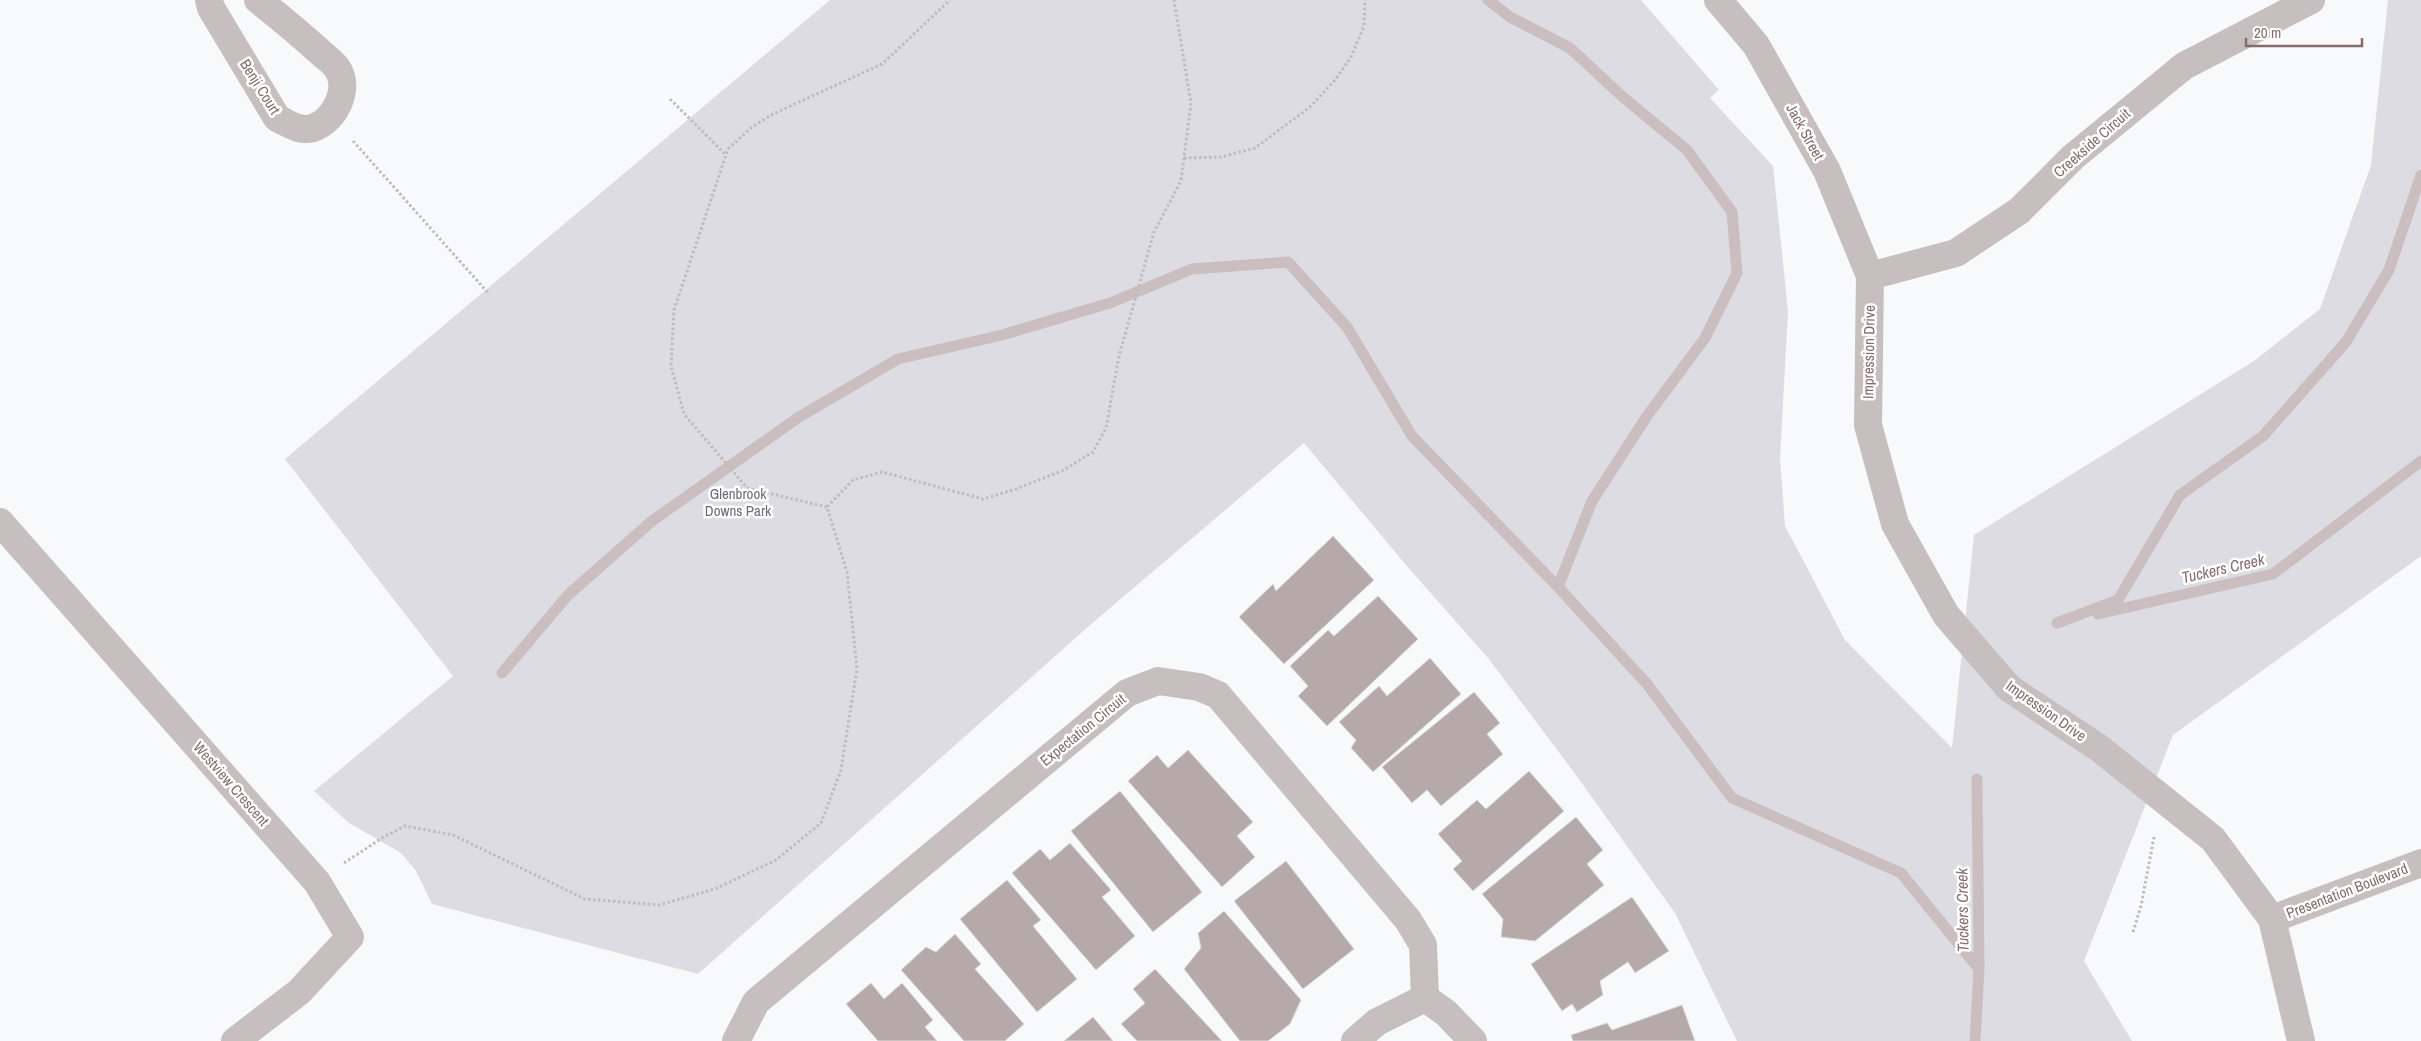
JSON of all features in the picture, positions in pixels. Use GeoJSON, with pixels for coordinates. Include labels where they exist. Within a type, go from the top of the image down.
{"type":"FeatureCollection","features":[{"type":"Feature","properties":{"kind":"street","name":"Benji Court"},"geometry":{"type":"LineString","coordinates":[[209,0],[211,8],[278,118],[296,128],[313,128],[331,116]]}},
{"type":"Feature","properties":{"kind":"street"},"geometry":{"type":"LineString","coordinates":[[258,0],[293,27],[338,69],[342,85],[339,104],[331,116]]}},
{"type":"Feature","properties":{"kind":"street","name":"Jack Street"},"geometry":{"type":"LineString","coordinates":[[1718,0],[1756,45],[1827,171],[1870,276]]}},
{"type":"Feature","properties":{"kind":"street","name":"Creekside Circuit"},"geometry":{"type":"LineString","coordinates":[[1870,276],[1956,253],[2019,211],[2073,156],[2184,66],[2311,0]]}},
{"type":"Feature","properties":{"kind":"street","name":"Impression Drive"},"geometry":{"type":"LineString","coordinates":[[1870,276],[1868,425],[1895,524],[1946,615],[2009,688],[2099,748],[2213,838],[2272,919],[2301,1041]]}},
{"type":"Feature","properties":{"kind":"street","name":"Westview Crescent"},"geometry":{"type":"LineString","coordinates":[[0,522],[317,882],[350,937],[299,992],[235,1041]]}},
{"type":"Feature","properties":{"kind":"street","name":"Expectation Circuit"},"geometry":{"type":"LineString","coordinates":[[736,1041],[756,1002],[1127,693],[1158,680],[1198,687],[1218,695],[1408,920],[1423,945],[1425,998]]}},
{"type":"Feature","properties":{"kind":"street","name":"Presentation Boulevard"},"geometry":{"type":"LineString","coordinates":[[2272,919],[2421,863]]}},
{"type":"Feature","properties":{"kind":"street"},"geometry":{"type":"LineString","coordinates":[[1355,1041],[1377,1022],[1425,998],[1446,1013],[1473,1041]]}},
{"type":"Feature","properties":{"kind":"path"},"geometry":{"type":"LineString","coordinates":[[827,507],[747,488],[684,414],[671,366],[674,310],[728,149],[752,126],[773,114],[882,64],[950,0]]}},
{"type":"Feature","properties":{"kind":"path"},"geometry":{"type":"LineString","coordinates":[[827,507],[853,480],[882,472],[983,498],[1016,489],[1064,470],[1093,452],[1106,428],[1132,303],[1154,232],[1181,181],[1191,103],[1174,0]]}},
{"type":"Feature","properties":{"kind":"path"},"geometry":{"type":"LineString","coordinates":[[1184,158],[1221,157],[1255,148],[1310,106],[1335,80],[1351,57],[1364,26],[1365,0]]}},
{"type":"Feature","properties":{"kind":"path"},"geometry":{"type":"LineString","coordinates":[[670,99],[726,155]]}},
{"type":"Feature","properties":{"kind":"path"},"geometry":{"type":"LineString","coordinates":[[331,116],[489,294]]}},
{"type":"Feature","properties":{"kind":"path"},"geometry":{"type":"LineString","coordinates":[[317,882],[382,838],[405,826],[453,835],[585,900],[659,905],[715,889],[776,860],[821,824],[841,770],[857,669],[847,572],[827,507]]}},
{"type":"Feature","properties":{"kind":"path"},"geometry":{"type":"LineString","coordinates":[[2133,932],[2141,906],[2156,831]]}},
{"type":"Feature","properties":{"kind":"green space","name":"Glenbrook Downs Park"},"geometry":{"type":"Polygon","coordinates":[[[830,0],[1641,0],[1719,90],[1710,98],[1773,166],[1788,311],[1780,459],[1785,526],[1845,640],[1952,748],[1974,535],[2254,361],[2320,309],[2371,165],[2388,0],[2421,0],[2421,556],[2173,735],[2084,961],[2132,1041],[1737,1041],[1675,913],[1573,771],[1488,658],[1406,565],[1304,443],[1089,626],[698,974],[432,904],[416,871],[401,853],[349,823],[314,791],[453,676],[285,459],[830,0]]]}},
{"type":"Feature","properties":{"kind":"building"},"geometry":{"type":"Polygon","coordinates":[[[1333,536],[1374,580],[1284,664],[1239,617],[1273,584],[1276,591],[1333,536]]]}},
{"type":"Feature","properties":{"kind":"building"},"geometry":{"type":"Polygon","coordinates":[[[1378,596],[1418,639],[1327,726],[1298,696],[1308,686],[1290,666],[1328,630],[1334,636],[1378,596]]]}},
{"type":"Feature","properties":{"kind":"building"},"geometry":{"type":"Polygon","coordinates":[[[1430,658],[1461,694],[1373,772],[1351,748],[1356,740],[1339,722],[1379,686],[1387,696],[1430,658]]]}},
{"type":"Feature","properties":{"kind":"building"},"geometry":{"type":"Polygon","coordinates":[[[1474,692],[1500,723],[1487,734],[1503,754],[1441,806],[1427,790],[1412,803],[1382,767],[1474,692]]]}},
{"type":"Feature","properties":{"kind":"building"},"geometry":{"type":"Polygon","coordinates":[[[1188,750],[1253,822],[1237,836],[1255,857],[1222,887],[1128,781],[1157,755],[1168,768],[1188,750]]]}},
{"type":"Feature","properties":{"kind":"building"},"geometry":{"type":"Polygon","coordinates":[[[1529,771],[1564,811],[1473,891],[1453,869],[1462,861],[1438,834],[1477,800],[1486,809],[1529,771]]]}},
{"type":"Feature","properties":{"kind":"building"},"geometry":{"type":"Polygon","coordinates":[[[1120,791],[1202,892],[1153,932],[1071,831],[1120,791]]]}},
{"type":"Feature","properties":{"kind":"building"},"geometry":{"type":"Polygon","coordinates":[[[1576,817],[1603,850],[1587,864],[1604,885],[1535,941],[1501,937],[1503,919],[1482,894],[1576,817]]]}},
{"type":"Feature","properties":{"kind":"building"},"geometry":{"type":"Polygon","coordinates":[[[1070,843],[1111,890],[1102,897],[1135,936],[1096,970],[1012,873],[1040,849],[1050,860],[1070,843]]]}},
{"type":"Feature","properties":{"kind":"building"},"geometry":{"type":"Polygon","coordinates":[[[1286,861],[1354,949],[1303,989],[1234,901],[1286,861]]]}},
{"type":"Feature","properties":{"kind":"building"},"geometry":{"type":"Polygon","coordinates":[[[1007,880],[1041,920],[1033,926],[1077,979],[1037,1012],[960,919],[1007,880]]]}},
{"type":"Feature","properties":{"kind":"building"},"geometry":{"type":"Polygon","coordinates":[[[1632,897],[1669,951],[1635,973],[1628,962],[1600,981],[1603,995],[1577,1012],[1572,1004],[1562,1011],[1531,964],[1632,897]]]}},
{"type":"Feature","properties":{"kind":"building"},"geometry":{"type":"Polygon","coordinates":[[[1224,911],[1301,1000],[1290,1024],[1268,1041],[1240,1041],[1184,969],[1201,948],[1198,933],[1224,911]]]}},
{"type":"Feature","properties":{"kind":"building"},"geometry":{"type":"Polygon","coordinates":[[[955,934],[981,964],[975,969],[1024,1024],[1005,1041],[964,1041],[901,970],[926,947],[936,952],[955,934]]]}},
{"type":"Feature","properties":{"kind":"building"},"geometry":{"type":"Polygon","coordinates":[[[1155,969],[1222,1041],[1137,1041],[1121,1024],[1145,1003],[1133,989],[1155,969]]]}},
{"type":"Feature","properties":{"kind":"building"},"geometry":{"type":"Polygon","coordinates":[[[871,983],[884,999],[902,983],[933,1020],[925,1027],[937,1041],[878,1041],[846,1004],[871,983]]]}},
{"type":"Feature","properties":{"kind":"building"},"geometry":{"type":"Polygon","coordinates":[[[1682,1005],[1695,1041],[1573,1041],[1571,1035],[1607,1023],[1612,1030],[1682,1005]]]}},
{"type":"Feature","properties":{"kind":"building"},"geometry":{"type":"Polygon","coordinates":[[[1093,1017],[1113,1041],[1064,1041],[1093,1017]]]}},
{"type":"Feature","properties":{"kind":"waterway"},"geometry":{"type":"LineString","coordinates":[[1488,0],[1510,17],[1570,48],[1624,98],[1687,150],[1732,212],[1737,273],[1705,338],[1647,416],[1592,501],[1558,587]]}},
{"type":"Feature","properties":{"kind":"waterway"},"geometry":{"type":"LineString","coordinates":[[2057,623],[2118,600],[2180,495],[2263,436],[2346,342],[2389,270],[2421,175]]}},
{"type":"Feature","properties":{"kind":"waterway"},"geometry":{"type":"LineString","coordinates":[[502,673],[568,595],[652,521],[799,417],[898,359],[1002,335],[1110,303],[1192,269],[1288,262],[1347,327],[1412,436],[1558,587],[1647,684],[1732,798],[1901,873],[1979,969]]}},
{"type":"Feature","properties":{"kind":"waterway","name":"Tuckers Creek"},"geometry":{"type":"LineString","coordinates":[[2098,614],[2273,574],[2421,461]]}},
{"type":"Feature","properties":{"kind":"waterway","name":"Tuckers Creek"},"geometry":{"type":"LineString","coordinates":[[1975,1041],[1979,969],[1977,779]]}}]}
